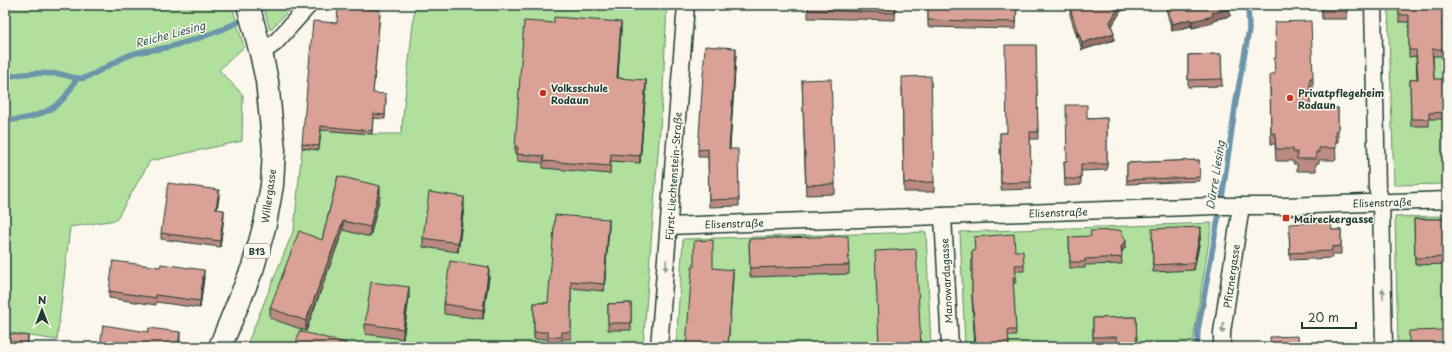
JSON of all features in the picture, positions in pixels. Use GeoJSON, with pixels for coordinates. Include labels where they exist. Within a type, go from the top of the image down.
{"type":"FeatureCollection","features":[{"type":"Feature","properties":{"kind":"main road","name":"B13"},"geometry":{"type":"LineString","coordinates":[[248,5],[259,46]]}},
{"type":"Feature","properties":{"kind":"main road","name":"Willergasse"},"geometry":{"type":"LineString","coordinates":[[220,347],[253,267],[265,224],[272,185],[274,150],[267,81],[259,46]]}},
{"type":"Feature","properties":{"kind":"street"},"geometry":{"type":"LineString","coordinates":[[259,46],[275,43],[309,5]]}},
{"type":"Feature","properties":{"kind":"street","name":"Fürst-Liechtenstein-Straße"},"geometry":{"type":"LineString","coordinates":[[659,347],[686,5]]}},
{"type":"Feature","properties":{"kind":"street"},"geometry":{"type":"LineString","coordinates":[[1373,5],[1378,188],[1381,201],[1384,347]]}},
{"type":"Feature","properties":{"kind":"street","name":"Elisenstraße"},"geometry":{"type":"LineString","coordinates":[[669,226],[1228,206],[1286,206],[1381,201],[1447,200]]}},
{"type":"Feature","properties":{"kind":"street","name":"Pfitznergasse"},"geometry":{"type":"LineString","coordinates":[[1222,347],[1228,206]]}},
{"type":"Feature","properties":{"kind":"street","name":"Manowardagasse"},"geometry":{"type":"LineString","coordinates":[[943,216],[950,347]]}},
{"type":"Feature","properties":{"kind":"green space"},"geometry":{"type":"Polygon","coordinates":[[[5,5],[232,5],[244,47],[219,70],[243,95],[242,141],[150,161],[116,220],[70,227],[57,340],[5,332],[5,5]]]}},
{"type":"Feature","properties":{"kind":"green space"},"geometry":{"type":"Polygon","coordinates":[[[263,5],[294,5],[270,30],[263,5]]]}},
{"type":"Feature","properties":{"kind":"green space"},"geometry":{"type":"Polygon","coordinates":[[[415,5],[667,5],[663,89],[643,347],[246,347],[294,229],[302,148],[319,150],[321,130],[372,134],[401,134],[415,5]]]}},
{"type":"Feature","properties":{"kind":"green space"},"geometry":{"type":"Polygon","coordinates":[[[1388,5],[1447,5],[1447,184],[1394,185],[1388,5]]]}},
{"type":"Feature","properties":{"kind":"green space"},"geometry":{"type":"Polygon","coordinates":[[[1447,216],[1447,347],[1398,347],[1395,217],[1447,216]]]}},
{"type":"Feature","properties":{"kind":"green space"},"geometry":{"type":"Polygon","coordinates":[[[1212,223],[1192,347],[965,347],[960,232],[1212,223]]]}},
{"type":"Feature","properties":{"kind":"green space"},"geometry":{"type":"Polygon","coordinates":[[[926,232],[931,347],[676,347],[683,239],[926,232]]]}},
{"type":"Feature","properties":{"kind":"building"},"geometry":{"type":"Polygon","coordinates":[[[808,5],[895,5],[895,13],[808,10],[808,5]]]}},
{"type":"Feature","properties":{"kind":"building"},"geometry":{"type":"Polygon","coordinates":[[[928,5],[1017,5],[1016,22],[928,20],[928,5]]]}},
{"type":"Feature","properties":{"kind":"building"},"geometry":{"type":"Polygon","coordinates":[[[1075,5],[1120,5],[1110,22],[1114,33],[1082,43],[1070,8],[1076,7],[1075,5]]]}},
{"type":"Feature","properties":{"kind":"building"},"geometry":{"type":"Polygon","coordinates":[[[1167,5],[1229,5],[1230,9],[1212,13],[1213,16],[1192,21],[1191,19],[1172,24],[1167,5]]]}},
{"type":"Feature","properties":{"kind":"building"},"geometry":{"type":"Polygon","coordinates":[[[1321,5],[1347,5],[1347,11],[1322,11],[1321,5]]]}},
{"type":"Feature","properties":{"kind":"building"},"geometry":{"type":"Polygon","coordinates":[[[1399,5],[1447,5],[1447,20],[1442,20],[1443,49],[1432,49],[1434,79],[1445,79],[1445,83],[1447,83],[1447,112],[1429,113],[1429,119],[1411,119],[1410,80],[1418,79],[1416,50],[1409,50],[1409,15],[1399,15],[1399,5]]]}},
{"type":"Feature","properties":{"kind":"building"},"geometry":{"type":"Polygon","coordinates":[[[338,6],[380,10],[373,93],[386,94],[385,115],[373,114],[372,131],[321,126],[319,146],[302,144],[313,21],[337,23],[338,6]]]}},
{"type":"Feature","properties":{"kind":"building","name":"Volksschule Rodaun"},"geometry":{"type":"Polygon","coordinates":[[[554,17],[621,22],[617,78],[646,80],[640,156],[611,154],[610,166],[543,161],[544,156],[517,154],[518,147],[515,147],[524,21],[554,23],[554,17]]]}},
{"type":"Feature","properties":{"kind":"building","name":"Privatpflegeheim Rodaun"},"geometry":{"type":"Polygon","coordinates":[[[1311,21],[1313,78],[1310,78],[1310,107],[1324,107],[1324,109],[1338,108],[1338,130],[1335,131],[1336,148],[1319,148],[1319,152],[1316,152],[1316,159],[1297,159],[1297,152],[1293,152],[1293,149],[1276,149],[1275,133],[1271,133],[1270,74],[1275,74],[1275,22],[1311,21]]]}},
{"type":"Feature","properties":{"kind":"building"},"geometry":{"type":"Polygon","coordinates":[[[1005,45],[1036,45],[1038,132],[1030,132],[1031,182],[1001,183],[1000,133],[1007,133],[1005,45]]]}},
{"type":"Feature","properties":{"kind":"building"},"geometry":{"type":"Polygon","coordinates":[[[705,46],[736,48],[729,149],[738,149],[739,199],[709,200],[708,149],[698,150],[705,46]]]}},
{"type":"Feature","properties":{"kind":"building"},"geometry":{"type":"Polygon","coordinates":[[[1221,54],[1222,79],[1188,80],[1188,55],[1221,54]]]}},
{"type":"Feature","properties":{"kind":"building"},"geometry":{"type":"Polygon","coordinates":[[[931,76],[934,182],[904,183],[902,77],[931,76]]]}},
{"type":"Feature","properties":{"kind":"building"},"geometry":{"type":"Polygon","coordinates":[[[831,79],[835,184],[806,185],[802,80],[831,79]]]}},
{"type":"Feature","properties":{"kind":"building"},"geometry":{"type":"Polygon","coordinates":[[[1066,105],[1087,105],[1087,119],[1107,118],[1107,164],[1081,164],[1081,179],[1065,179],[1064,161],[1067,161],[1066,105]]]}},
{"type":"Feature","properties":{"kind":"building"},"geometry":{"type":"Polygon","coordinates":[[[1199,160],[1200,177],[1127,180],[1127,163],[1199,160]]]}},
{"type":"Feature","properties":{"kind":"building"},"geometry":{"type":"Polygon","coordinates":[[[338,176],[380,186],[370,227],[343,221],[306,321],[270,308],[299,231],[322,240],[338,176]]]}},
{"type":"Feature","properties":{"kind":"building"},"geometry":{"type":"Polygon","coordinates":[[[168,183],[219,190],[216,209],[224,210],[220,241],[161,233],[168,183]]]}},
{"type":"Feature","properties":{"kind":"building"},"geometry":{"type":"Polygon","coordinates":[[[429,192],[464,197],[458,243],[423,238],[429,192]]]}},
{"type":"Feature","properties":{"kind":"building"},"geometry":{"type":"Polygon","coordinates":[[[555,215],[609,219],[604,284],[571,281],[571,332],[562,332],[562,337],[548,337],[548,332],[534,332],[534,303],[548,303],[555,215]]]}},
{"type":"Feature","properties":{"kind":"building"},"geometry":{"type":"Polygon","coordinates":[[[1414,219],[1447,219],[1447,257],[1415,258],[1414,219]]]}},
{"type":"Feature","properties":{"kind":"building"},"geometry":{"type":"Polygon","coordinates":[[[1331,222],[1332,230],[1341,230],[1341,246],[1332,247],[1332,251],[1290,253],[1289,224],[1331,222]]]}},
{"type":"Feature","properties":{"kind":"building"},"geometry":{"type":"Polygon","coordinates":[[[1201,227],[1194,263],[1153,265],[1152,229],[1201,227]]]}},
{"type":"Feature","properties":{"kind":"building"},"geometry":{"type":"Polygon","coordinates":[[[1120,230],[1126,240],[1121,247],[1122,257],[1085,259],[1085,262],[1070,262],[1069,237],[1091,236],[1090,231],[1120,230]]]}},
{"type":"Feature","properties":{"kind":"building"},"geometry":{"type":"Polygon","coordinates":[[[1014,234],[1015,251],[1023,251],[1024,265],[1015,265],[1016,277],[1013,277],[1016,330],[1008,330],[1009,347],[976,347],[972,293],[972,251],[975,251],[974,237],[1014,234]]]}},
{"type":"Feature","properties":{"kind":"building"},"geometry":{"type":"Polygon","coordinates":[[[848,236],[849,265],[750,268],[749,239],[848,236]]]}},
{"type":"Feature","properties":{"kind":"building"},"geometry":{"type":"Polygon","coordinates":[[[713,240],[713,268],[733,270],[728,347],[686,347],[692,267],[694,267],[694,241],[713,240]]]}},
{"type":"Feature","properties":{"kind":"building"},"geometry":{"type":"Polygon","coordinates":[[[916,249],[921,347],[879,347],[875,251],[916,249]]]}},
{"type":"Feature","properties":{"kind":"building"},"geometry":{"type":"Polygon","coordinates":[[[113,261],[160,267],[161,264],[204,270],[200,301],[156,295],[156,298],[109,291],[113,261]]]}},
{"type":"Feature","properties":{"kind":"building"},"geometry":{"type":"Polygon","coordinates":[[[450,261],[489,267],[483,310],[444,304],[450,261]]]}},
{"type":"Feature","properties":{"kind":"building"},"geometry":{"type":"Polygon","coordinates":[[[371,282],[409,287],[403,329],[365,324],[371,282]]]}},
{"type":"Feature","properties":{"kind":"building"},"geometry":{"type":"Polygon","coordinates":[[[631,303],[631,323],[608,323],[608,304],[631,303]]]}},
{"type":"Feature","properties":{"kind":"building"},"geometry":{"type":"Polygon","coordinates":[[[1136,317],[1137,343],[1117,344],[1117,337],[1093,337],[1093,318],[1136,317]]]}},
{"type":"Feature","properties":{"kind":"building"},"geometry":{"type":"Polygon","coordinates":[[[103,325],[148,332],[149,328],[180,332],[178,347],[100,347],[103,325]]]}},
{"type":"Feature","properties":{"kind":"building"},"geometry":{"type":"Polygon","coordinates":[[[1447,330],[1447,347],[1409,347],[1409,331],[1447,330]]]}},
{"type":"Feature","properties":{"kind":"building"},"geometry":{"type":"Polygon","coordinates":[[[299,331],[346,343],[345,347],[306,347],[296,344],[299,331]]]}},
{"type":"Feature","properties":{"kind":"building"},"geometry":{"type":"Polygon","coordinates":[[[5,333],[28,336],[26,347],[5,347],[5,333]]]}},
{"type":"Feature","properties":{"kind":"building"},"geometry":{"type":"Polygon","coordinates":[[[1298,336],[1299,347],[1271,347],[1270,337],[1298,336]]]}},
{"type":"Feature","properties":{"kind":"waterway","name":"Reiche Liesing"},"geometry":{"type":"LineString","coordinates":[[255,12],[267,5]]}},
{"type":"Feature","properties":{"kind":"waterway","name":"Dürre Liesing"},"geometry":{"type":"LineString","coordinates":[[1197,347],[1198,330],[1223,191],[1236,101],[1249,30],[1248,5]]}},
{"type":"Feature","properties":{"kind":"waterway","name":"Reiche Liesing"},"geometry":{"type":"LineString","coordinates":[[5,78],[39,73],[60,74],[75,78],[84,78],[127,56],[189,41],[218,31],[246,18]]}},
{"type":"Feature","properties":{"kind":"waterway","name":"Reiche Liesing"},"geometry":{"type":"LineString","coordinates":[[5,120],[27,118],[56,106],[68,93],[77,78]]}},
{"type":"Feature","properties":{"kind":"place","name":"Volksschule Rodaun"},"geometry":{"type":"Point","coordinates":[543,93]}},
{"type":"Feature","properties":{"kind":"place","name":"Privatpflegeheim Rodaun"},"geometry":{"type":"Point","coordinates":[1290,98]}},
{"type":"Feature","properties":{"kind":"place","name":"Maireckergasse"},"geometry":{"type":"Point","coordinates":[1286,218]}}]}
